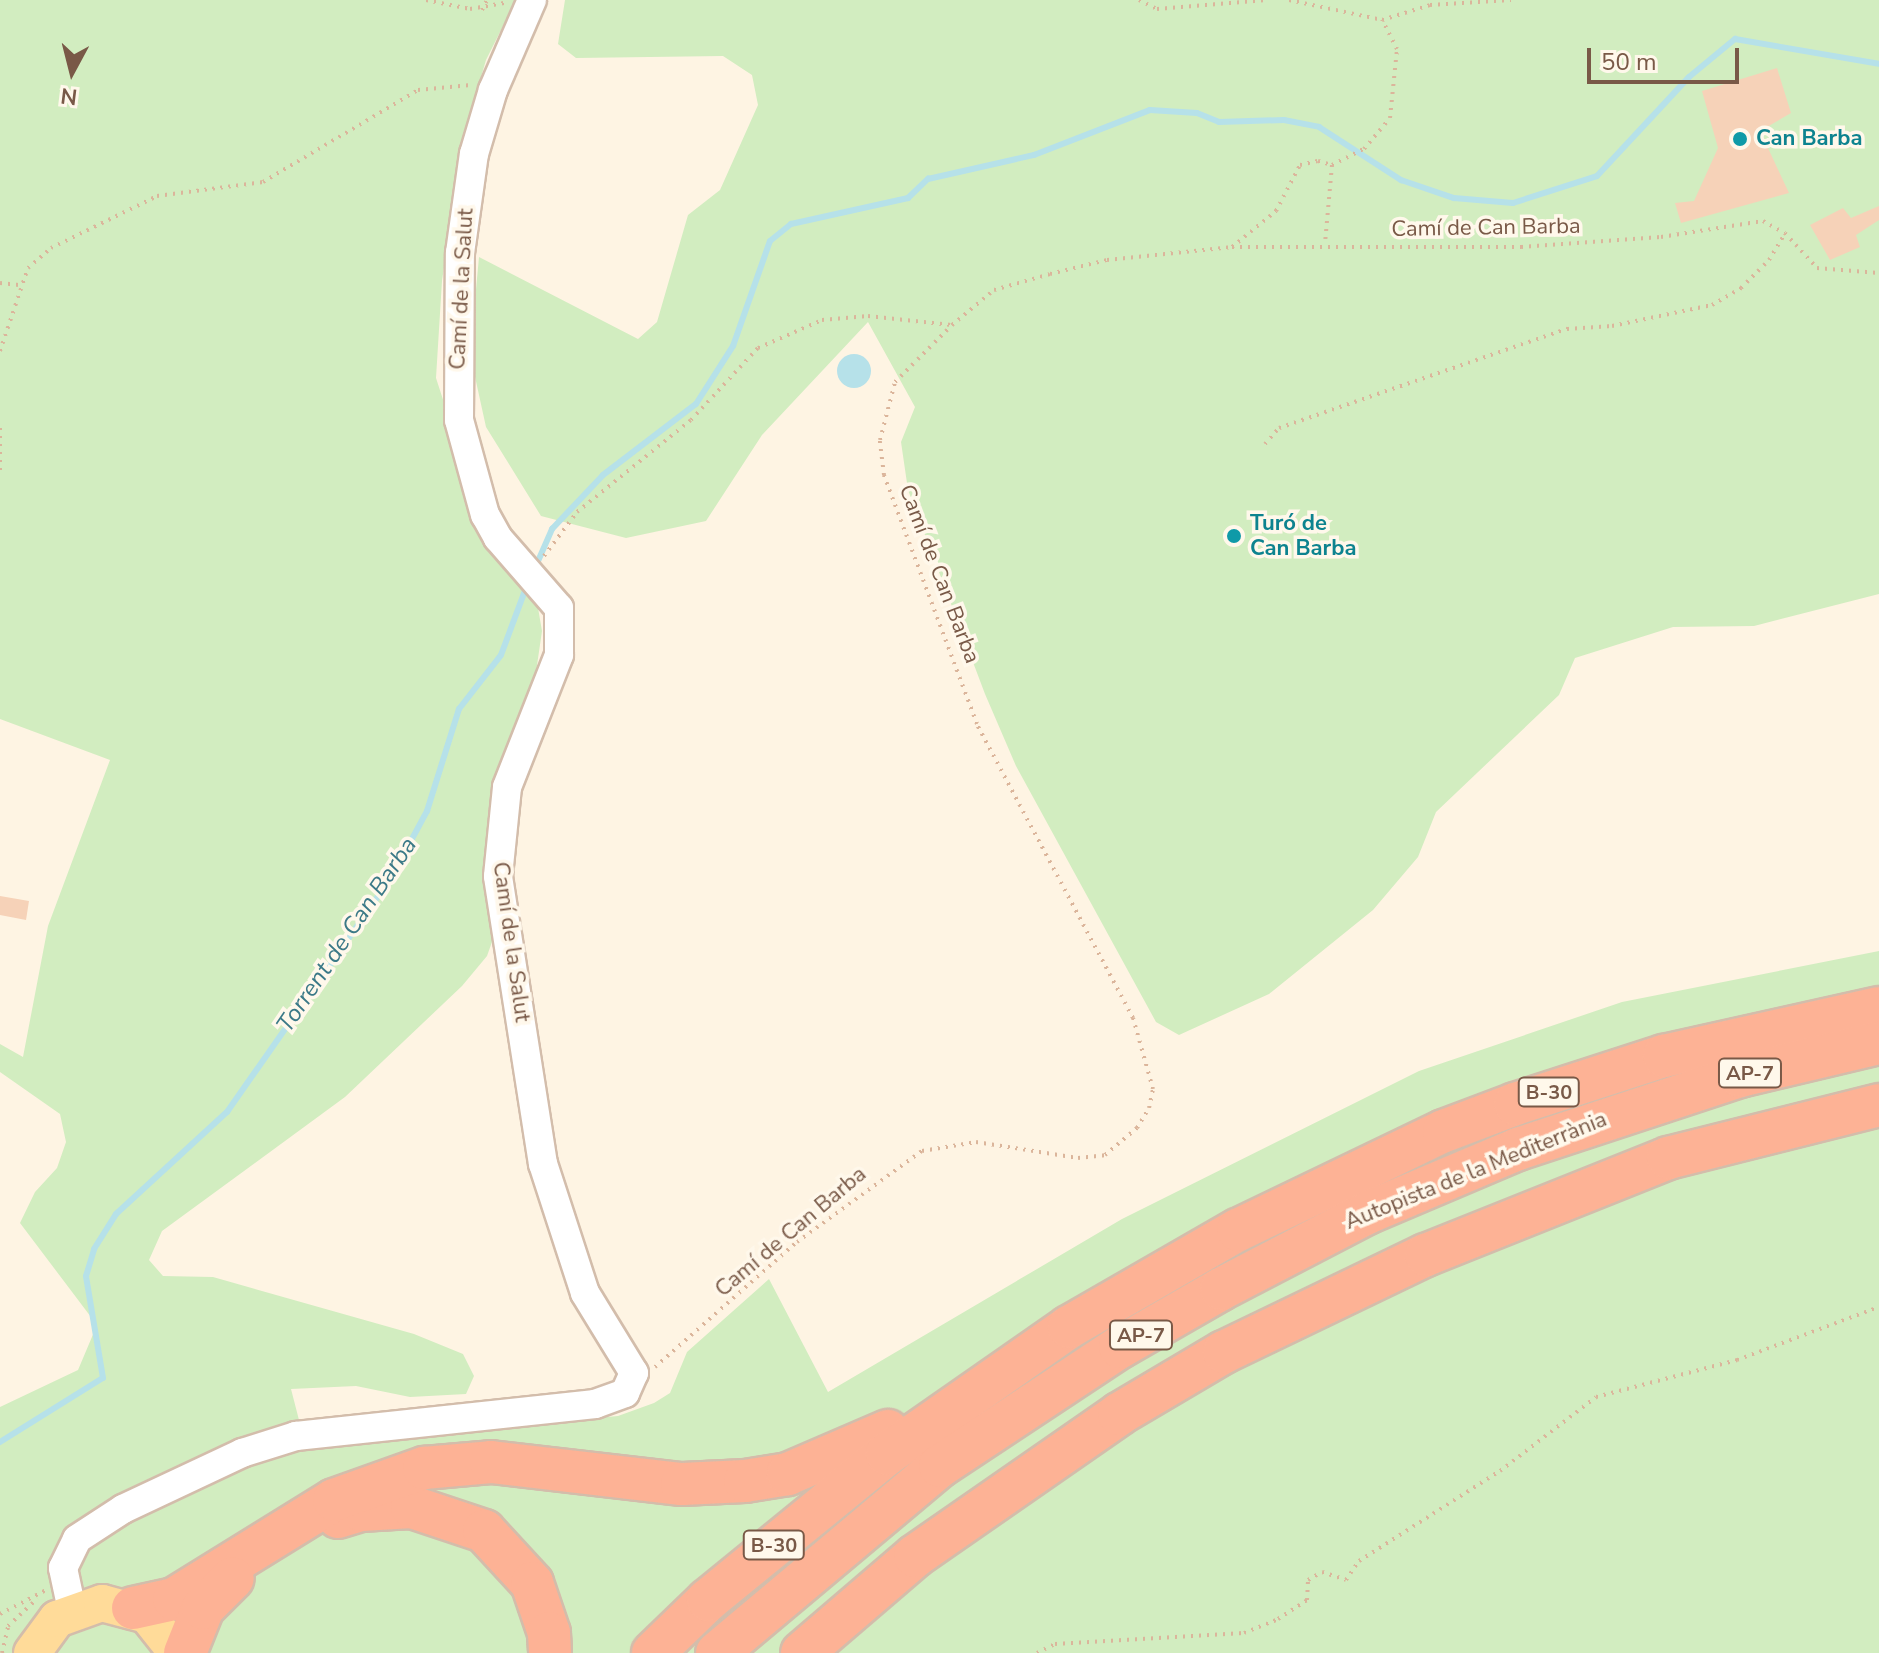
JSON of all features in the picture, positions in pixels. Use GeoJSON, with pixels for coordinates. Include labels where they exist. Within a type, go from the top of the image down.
{"type":"FeatureCollection","features":[{"type":"Feature","properties":{"kind":"highway","name":"B-30"},"geometry":{"type":"LineString","coordinates":[[653,1653],[805,1519],[966,1397],[1069,1327],[1202,1250],[1444,1131],[1650,1060],[1879,1008]]}},
{"type":"Feature","properties":{"kind":"highway","name":"Autopista de la Mediterrània"},"geometry":{"type":"LineString","coordinates":[[717,1653],[940,1466],[1120,1347],[1274,1261],[1367,1213],[1622,1111],[1740,1076],[1879,1043]]}},
{"type":"Feature","properties":{"kind":"highway","name":"AP-7"},"geometry":{"type":"LineString","coordinates":[[802,1653],[915,1556],[1119,1414],[1224,1352],[1426,1255],[1668,1158],[1879,1105]]}},
{"type":"Feature","properties":{"kind":"highway"},"geometry":{"type":"LineString","coordinates":[[133,1608],[174,1599],[334,1500],[424,1468],[491,1462],[682,1484],[745,1481],[788,1474],[837,1456],[966,1397]]}},
{"type":"Feature","properties":{"kind":"highway"},"geometry":{"type":"LineString","coordinates":[[185,1653],[203,1608],[228,1581],[300,1534],[361,1510],[389,1506],[436,1511],[500,1543],[532,1583],[549,1633],[550,1653]]}},
{"type":"Feature","properties":{"kind":"main road"},"geometry":{"type":"LineString","coordinates":[[32,1653],[67,1597],[133,1608],[159,1625],[177,1653]]}},
{"type":"Feature","properties":{"kind":"street","name":"Camí de la Salut"},"geometry":{"type":"LineString","coordinates":[[532,0],[493,90],[474,154],[460,253],[459,420],[485,515],[498,538],[559,608],[561,645],[507,787],[498,876],[543,1164],[585,1293],[631,1361],[630,1386]]}},
{"type":"Feature","properties":{"kind":"street"},"geometry":{"type":"LineString","coordinates":[[67,1597],[68,1552],[77,1539],[123,1509],[253,1449],[353,1428],[595,1404],[618,1397],[630,1386]]}},
{"type":"Feature","properties":{"kind":"path"},"geometry":{"type":"LineString","coordinates":[[426,0],[482,10],[487,0]]}},
{"type":"Feature","properties":{"kind":"path"},"geometry":{"type":"LineString","coordinates":[[1139,0],[1157,9],[1267,0]]}},
{"type":"Feature","properties":{"kind":"path"},"geometry":{"type":"LineString","coordinates":[[1289,0],[1382,20],[1430,5],[1511,0]]}},
{"type":"Feature","properties":{"kind":"path"},"geometry":{"type":"LineString","coordinates":[[1232,247],[1276,211],[1300,165],[1332,165],[1364,149],[1390,118],[1397,49],[1382,20]]}},
{"type":"Feature","properties":{"kind":"path"},"geometry":{"type":"LineString","coordinates":[[0,351],[19,285],[38,256],[129,205],[157,196],[263,182],[418,90],[442,84],[493,90]]}},
{"type":"Feature","properties":{"kind":"path"},"geometry":{"type":"LineString","coordinates":[[1325,244],[1332,165]]}},
{"type":"Feature","properties":{"kind":"path","name":"Camí de Can Barba"},"geometry":{"type":"LineString","coordinates":[[630,1386],[681,1349],[797,1242],[922,1151],[948,1143],[976,1142],[1078,1158],[1105,1155],[1137,1128],[1149,1108],[1153,1089],[1133,1018],[977,724],[884,475],[880,440],[895,382],[952,325],[994,290],[1050,274],[1107,260],[1232,247],[1325,244],[1537,246],[1661,237],[1737,221],[1763,221],[1785,233],[1817,268],[1879,273]]}},
{"type":"Feature","properties":{"kind":"path"},"geometry":{"type":"LineString","coordinates":[[1265,444],[1279,428],[1567,329],[1612,326],[1712,305],[1741,288],[1769,260],[1785,233]]}},
{"type":"Feature","properties":{"kind":"path"},"geometry":{"type":"LineString","coordinates":[[0,283],[19,285]]}},
{"type":"Feature","properties":{"kind":"path"},"geometry":{"type":"LineString","coordinates":[[531,573],[577,512],[691,420],[758,348],[822,320],[882,317],[952,325]]}},
{"type":"Feature","properties":{"kind":"path"},"geometry":{"type":"LineString","coordinates":[[0,428],[0,470]]}},
{"type":"Feature","properties":{"kind":"path"},"geometry":{"type":"LineString","coordinates":[[1037,1653],[1055,1644],[1244,1633],[1278,1619],[1307,1600],[1308,1580],[1322,1572],[1346,1580],[1359,1561],[1500,1471],[1596,1397],[1660,1384],[1737,1360],[1879,1307]]}},
{"type":"Feature","properties":{"kind":"path"},"geometry":{"type":"LineString","coordinates":[[0,1614],[19,1600],[67,1597]]}},
{"type":"Feature","properties":{"kind":"green space"},"geometry":{"type":"Polygon","coordinates":[[[0,0],[516,0],[486,60],[462,142],[442,281],[436,378],[493,554],[537,602],[542,631],[535,679],[494,779],[489,865],[498,925],[487,956],[462,986],[345,1097],[162,1231],[149,1260],[163,1276],[213,1277],[414,1334],[463,1354],[474,1376],[466,1394],[410,1397],[356,1386],[291,1389],[307,1451],[407,1435],[618,1416],[654,1403],[670,1393],[687,1352],[769,1279],[828,1392],[1122,1219],[1419,1071],[1622,1002],[1879,951],[1879,1653],[0,1653],[0,1407],[78,1370],[97,1325],[20,1223],[35,1192],[57,1168],[66,1142],[60,1114],[0,1072],[0,1044],[23,1057],[48,926],[110,760],[0,719],[0,0]]]}},
{"type":"Feature","properties":{"kind":"green space"},"geometry":{"type":"Polygon","coordinates":[[[565,0],[1879,0],[1879,594],[1754,626],[1673,627],[1575,658],[1559,695],[1436,812],[1418,857],[1373,910],[1269,994],[1179,1035],[1156,1022],[1016,766],[985,694],[908,490],[901,442],[915,407],[868,322],[762,435],[706,521],[626,538],[541,516],[486,427],[470,354],[479,257],[638,339],[657,322],[688,215],[720,190],[758,105],[752,75],[723,56],[576,58],[558,44],[565,0]]]}},
{"type":"Feature","properties":{"kind":"water"},"geometry":{"type":"Polygon","coordinates":[[[854,354],[866,359],[871,371],[866,383],[854,388],[842,383],[837,371],[842,359],[854,354]]]}},
{"type":"Feature","properties":{"kind":"building","name":"Can Barba"},"geometry":{"type":"Polygon","coordinates":[[[1777,68],[1791,113],[1760,131],[1789,193],[1681,223],[1675,203],[1694,201],[1718,148],[1702,91],[1777,68]]]}},
{"type":"Feature","properties":{"kind":"building","name":"Can Barba"},"geometry":{"type":"Polygon","coordinates":[[[1879,206],[1879,220],[1856,235],[1860,247],[1830,260],[1810,225],[1843,208],[1851,218],[1879,206]]]}},
{"type":"Feature","properties":{"kind":"building"},"geometry":{"type":"Polygon","coordinates":[[[0,896],[29,901],[26,920],[0,915],[0,896]]]}},
{"type":"Feature","properties":{"kind":"waterway","name":"Torrent de Can Barba"},"geometry":{"type":"LineString","coordinates":[[535,568],[552,529],[603,475],[696,404],[733,346],[770,241],[791,224],[908,198],[928,179],[1034,155],[1150,110],[1197,113],[1219,122],[1284,120],[1319,127],[1401,180],[1454,198],[1513,203],[1597,176],[1689,77],[1735,39],[1879,64]]}},
{"type":"Feature","properties":{"kind":"waterway","name":"Torrent de Can Barba"},"geometry":{"type":"LineString","coordinates":[[0,1442],[103,1378],[86,1276],[94,1249],[116,1214],[227,1112],[392,876],[427,811],[459,709],[501,655],[527,585]]}},
{"type":"Feature","properties":{"kind":"place","name":"Can Barba"},"geometry":{"type":"Point","coordinates":[1740,139]}},
{"type":"Feature","properties":{"kind":"place","name":"Turó de Can Barba"},"geometry":{"type":"Point","coordinates":[1234,536]}}]}
